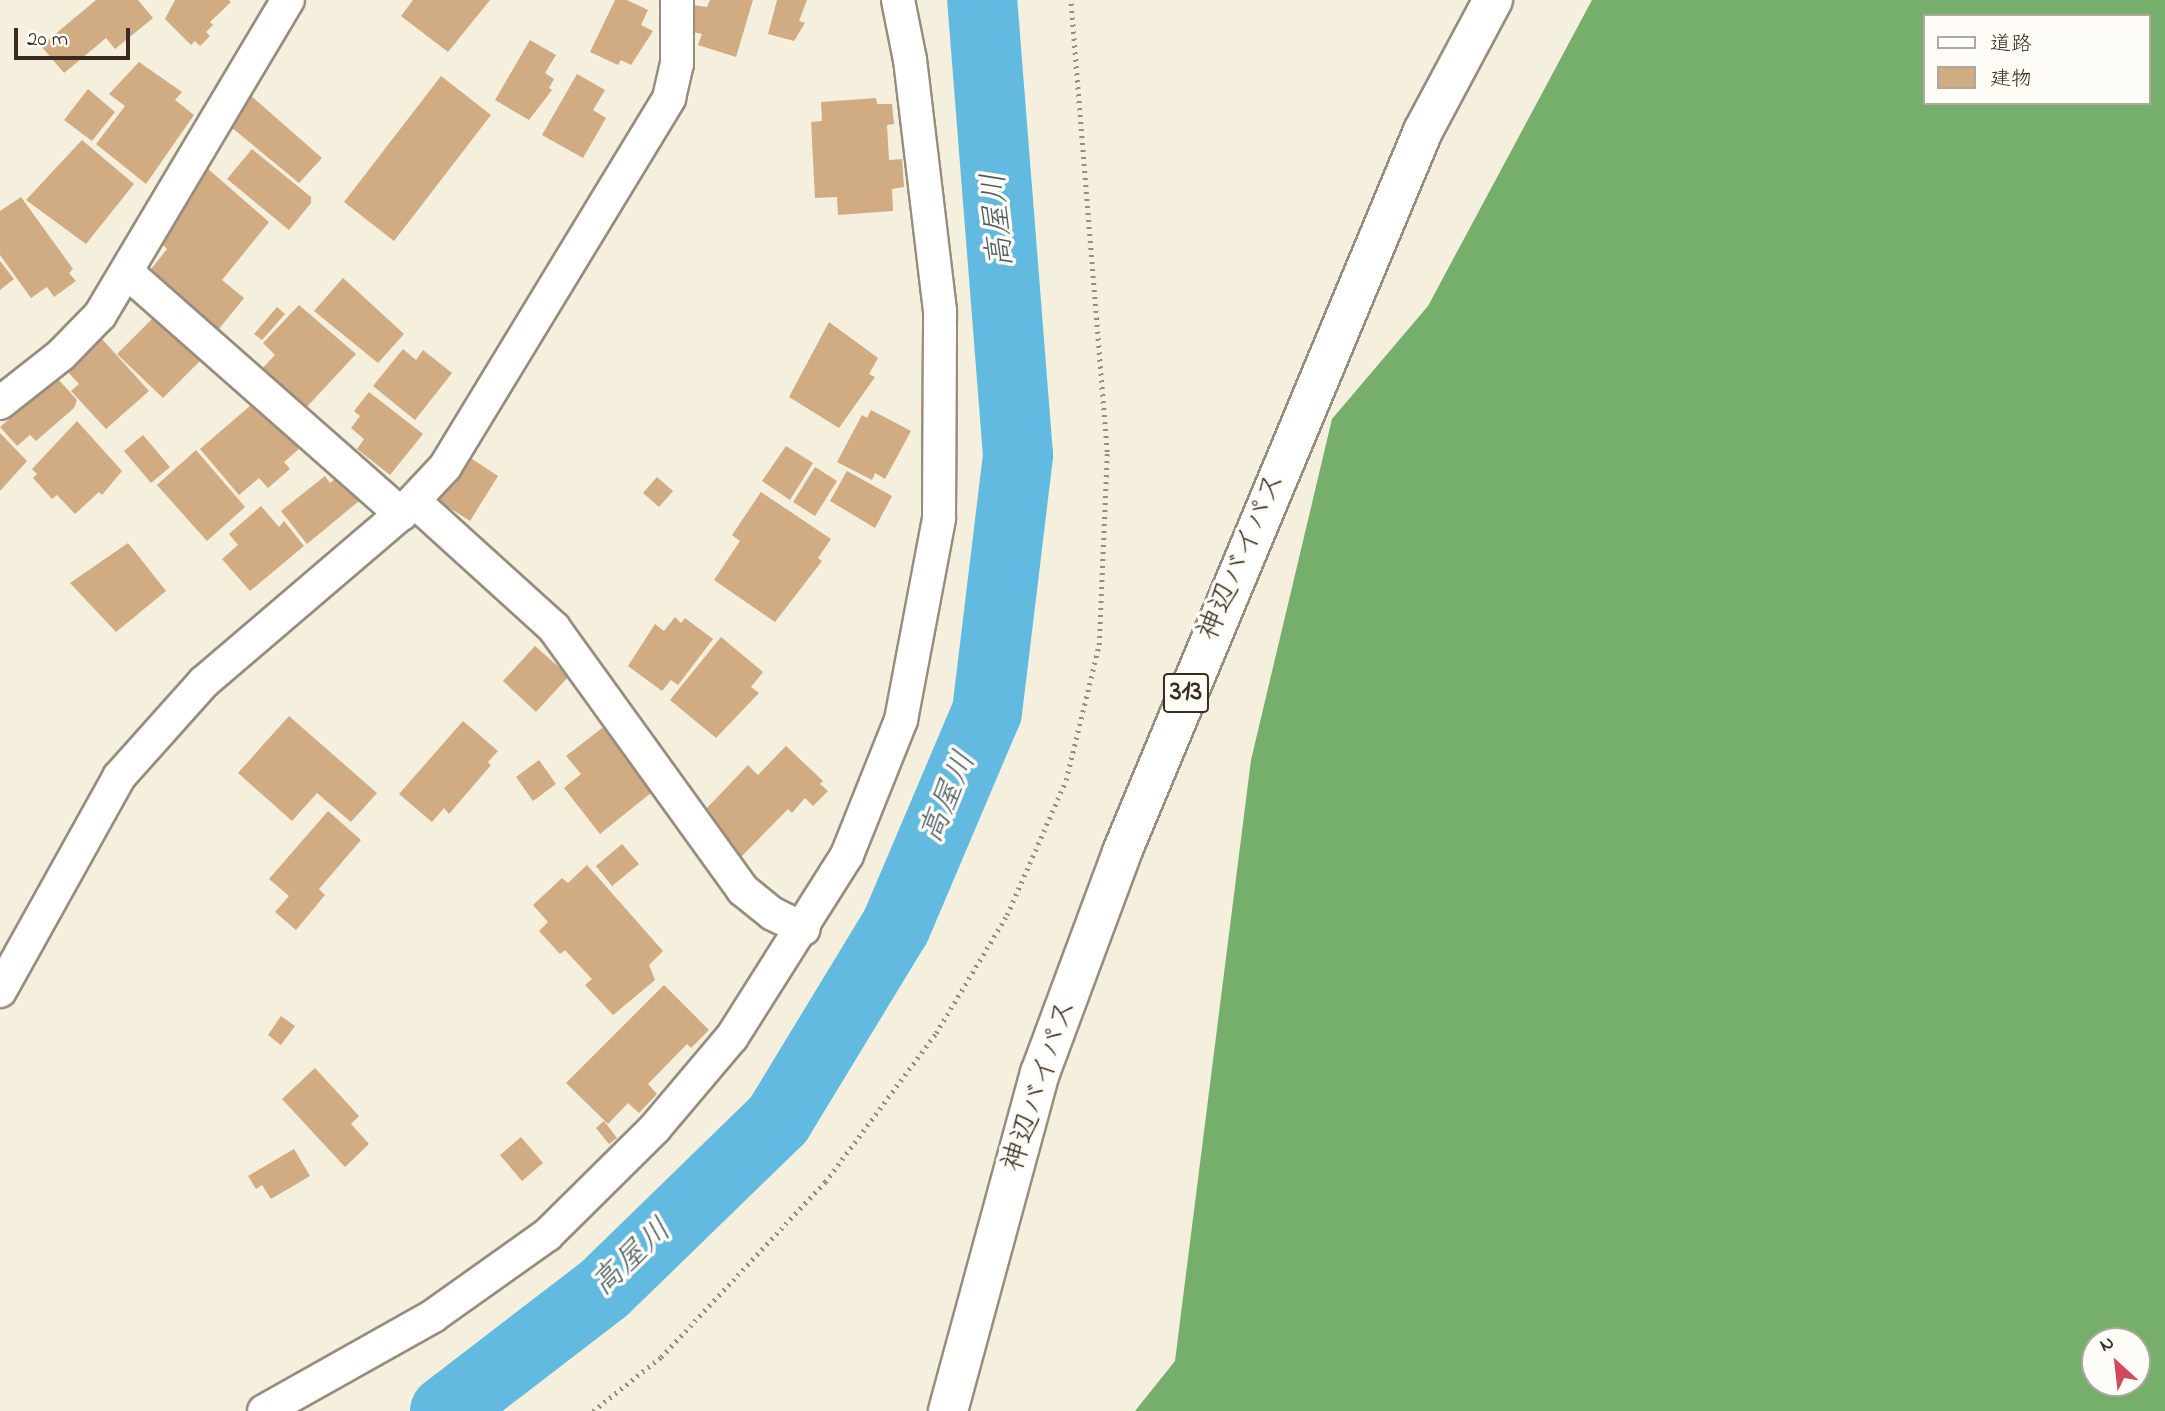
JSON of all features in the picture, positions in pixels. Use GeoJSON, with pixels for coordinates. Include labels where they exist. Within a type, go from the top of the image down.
{"type":"FeatureCollection","features":[{"type":"Feature","properties":{"kind":"highway","name":"神辺バイパス"},"geometry":{"type":"LineString","coordinates":[[948,1411],[1040,1073],[1122,852],[1423,131],[1493,0]]}},
{"type":"Feature","properties":{"kind":"street"},"geometry":{"type":"LineString","coordinates":[[0,403],[61,355],[100,315],[129,274],[288,0]]}},
{"type":"Feature","properties":{"kind":"street"},"geometry":{"type":"LineString","coordinates":[[0,989],[119,777],[204,682],[408,508],[444,467],[645,143],[668,98],[677,64],[677,0]]}},
{"type":"Feature","properties":{"kind":"street"},"geometry":{"type":"LineString","coordinates":[[264,1411],[433,1316],[547,1235],[655,1128],[732,1037],[804,929],[846,855],[901,720],[939,518],[940,311],[910,60],[898,0]]}},
{"type":"Feature","properties":{"kind":"street"},"geometry":{"type":"LineString","coordinates":[[129,274],[554,628],[743,890],[773,914],[804,929]]}},
{"type":"Feature","properties":{"kind":"path"},"geometry":{"type":"LineString","coordinates":[[593,1411],[661,1357],[833,1171],[936,1033],[1007,915],[1066,780],[1099,645],[1107,452],[1071,0]]}},
{"type":"Feature","properties":{"kind":"green space"},"geometry":{"type":"Polygon","coordinates":[[[1592,0],[2165,0],[2165,1411],[1135,1411],[1175,1361],[1251,760],[1332,419],[1428,306],[1592,0]]]}},
{"type":"Feature","properties":{"kind":"building"},"geometry":{"type":"Polygon","coordinates":[[[96,0],[138,0],[153,18],[115,49],[106,38],[64,73],[41,46],[96,0]]]}},
{"type":"Feature","properties":{"kind":"building"},"geometry":{"type":"Polygon","coordinates":[[[175,0],[231,2],[210,22],[213,25],[206,32],[210,36],[200,46],[195,41],[191,45],[165,19],[175,0]]]}},
{"type":"Feature","properties":{"kind":"building"},"geometry":{"type":"Polygon","coordinates":[[[413,0],[490,0],[448,52],[401,16],[413,0]]]}},
{"type":"Feature","properties":{"kind":"building"},"geometry":{"type":"Polygon","coordinates":[[[615,0],[627,0],[648,10],[641,25],[653,31],[631,65],[621,60],[618,65],[590,52],[615,0]]]}},
{"type":"Feature","properties":{"kind":"building"},"geometry":{"type":"Polygon","coordinates":[[[710,0],[753,0],[736,57],[698,45],[702,34],[693,32],[693,5],[707,7],[710,0]]]}},
{"type":"Feature","properties":{"kind":"building"},"geometry":{"type":"Polygon","coordinates":[[[777,0],[807,0],[799,21],[805,23],[794,41],[768,34],[777,0]]]}},
{"type":"Feature","properties":{"kind":"building"},"geometry":{"type":"Polygon","coordinates":[[[530,40],[556,55],[545,73],[554,79],[549,88],[552,90],[529,120],[495,100],[530,40]]]}},
{"type":"Feature","properties":{"kind":"building"},"geometry":{"type":"Polygon","coordinates":[[[139,62],[182,92],[175,100],[194,115],[146,184],[96,144],[125,106],[109,94],[139,62]]]}},
{"type":"Feature","properties":{"kind":"building"},"geometry":{"type":"Polygon","coordinates":[[[577,74],[605,90],[593,110],[606,118],[583,158],[542,135],[577,74]]]}},
{"type":"Feature","properties":{"kind":"building"},"geometry":{"type":"Polygon","coordinates":[[[441,76],[491,115],[394,241],[344,202],[441,76]]]}},
{"type":"Feature","properties":{"kind":"building"},"geometry":{"type":"Polygon","coordinates":[[[88,89],[115,112],[92,141],[64,120],[88,89]]]}},
{"type":"Feature","properties":{"kind":"building"},"geometry":{"type":"Polygon","coordinates":[[[249,94],[322,158],[299,183],[231,127],[249,94]]]}},
{"type":"Feature","properties":{"kind":"building"},"geometry":{"type":"Polygon","coordinates":[[[876,98],[877,104],[892,104],[894,124],[887,125],[889,160],[902,159],[904,187],[892,189],[893,211],[838,215],[837,197],[815,198],[811,122],[822,121],[821,102],[876,98]]]}},
{"type":"Feature","properties":{"kind":"building"},"geometry":{"type":"Polygon","coordinates":[[[82,140],[134,184],[86,244],[26,200],[82,140]]]}},
{"type":"Feature","properties":{"kind":"building"},"geometry":{"type":"Polygon","coordinates":[[[252,149],[311,197],[311,203],[289,230],[227,179],[252,149]]]}},
{"type":"Feature","properties":{"kind":"building"},"geometry":{"type":"Polygon","coordinates":[[[207,168],[269,222],[222,280],[244,298],[218,330],[148,273],[167,249],[162,244],[207,168]]]}},
{"type":"Feature","properties":{"kind":"building"},"geometry":{"type":"Polygon","coordinates":[[[21,197],[73,269],[69,273],[76,281],[54,297],[47,287],[31,298],[0,255],[0,211],[21,197]]]}},
{"type":"Feature","properties":{"kind":"building"},"geometry":{"type":"Polygon","coordinates":[[[0,261],[14,279],[0,290],[0,261]]]}},
{"type":"Feature","properties":{"kind":"building"},"geometry":{"type":"Polygon","coordinates":[[[343,278],[404,334],[378,363],[314,311],[343,278]]]}},
{"type":"Feature","properties":{"kind":"building"},"geometry":{"type":"Polygon","coordinates":[[[299,305],[356,354],[303,411],[260,371],[275,355],[263,343],[299,305]]]}},
{"type":"Feature","properties":{"kind":"building"},"geometry":{"type":"Polygon","coordinates":[[[277,307],[285,314],[262,340],[254,334],[277,307]]]}},
{"type":"Feature","properties":{"kind":"building"},"geometry":{"type":"Polygon","coordinates":[[[155,316],[200,361],[163,398],[117,354],[155,316]]]}},
{"type":"Feature","properties":{"kind":"building"},"geometry":{"type":"Polygon","coordinates":[[[829,322],[878,358],[869,374],[875,377],[839,428],[789,397],[829,322]]]}},
{"type":"Feature","properties":{"kind":"building"},"geometry":{"type":"Polygon","coordinates":[[[102,339],[149,391],[106,429],[71,391],[79,384],[66,370],[102,339]]]}},
{"type":"Feature","properties":{"kind":"building"},"geometry":{"type":"Polygon","coordinates":[[[403,349],[416,360],[423,350],[452,373],[415,420],[373,386],[403,349]]]}},
{"type":"Feature","properties":{"kind":"building"},"geometry":{"type":"Polygon","coordinates":[[[57,378],[77,400],[74,408],[36,441],[30,435],[17,446],[0,427],[57,378]]]}},
{"type":"Feature","properties":{"kind":"building"},"geometry":{"type":"Polygon","coordinates":[[[369,392],[423,434],[390,475],[357,449],[364,439],[351,428],[360,416],[354,411],[369,392]]]}},
{"type":"Feature","properties":{"kind":"building"},"geometry":{"type":"Polygon","coordinates":[[[258,399],[300,448],[284,462],[290,469],[268,488],[259,478],[239,495],[200,449],[258,399]]]}},
{"type":"Feature","properties":{"kind":"building"},"geometry":{"type":"Polygon","coordinates":[[[871,410],[911,431],[885,479],[875,473],[872,480],[837,462],[862,415],[867,418],[871,410]]]}},
{"type":"Feature","properties":{"kind":"building"},"geometry":{"type":"Polygon","coordinates":[[[77,421],[122,471],[102,495],[99,492],[75,514],[57,495],[52,499],[33,478],[37,474],[32,469],[77,421]]]}},
{"type":"Feature","properties":{"kind":"building"},"geometry":{"type":"Polygon","coordinates":[[[0,433],[27,461],[0,491],[0,433]]]}},
{"type":"Feature","properties":{"kind":"building"},"geometry":{"type":"Polygon","coordinates":[[[143,435],[170,467],[151,483],[124,451],[143,435]]]}},
{"type":"Feature","properties":{"kind":"building"},"geometry":{"type":"Polygon","coordinates":[[[786,446],[813,463],[790,500],[762,481],[786,446]]]}},
{"type":"Feature","properties":{"kind":"building"},"geometry":{"type":"Polygon","coordinates":[[[196,450],[245,507],[207,541],[157,485],[196,450]]]}},
{"type":"Feature","properties":{"kind":"building"},"geometry":{"type":"Polygon","coordinates":[[[466,455],[498,476],[470,521],[437,500],[466,455]]]}},
{"type":"Feature","properties":{"kind":"building"},"geometry":{"type":"Polygon","coordinates":[[[815,467],[837,481],[815,516],[793,502],[815,467]]]}},
{"type":"Feature","properties":{"kind":"building"},"geometry":{"type":"Polygon","coordinates":[[[847,471],[892,496],[875,528],[830,501],[847,471]]]}},
{"type":"Feature","properties":{"kind":"building"},"geometry":{"type":"Polygon","coordinates":[[[325,476],[330,483],[339,476],[359,501],[307,544],[281,511],[325,476]]]}},
{"type":"Feature","properties":{"kind":"building"},"geometry":{"type":"Polygon","coordinates":[[[657,477],[673,491],[659,507],[643,493],[657,477]]]}},
{"type":"Feature","properties":{"kind":"building"},"geometry":{"type":"Polygon","coordinates":[[[761,492],[831,539],[818,558],[822,561],[775,622],[714,580],[740,541],[732,535],[761,492]]]}},
{"type":"Feature","properties":{"kind":"building"},"geometry":{"type":"Polygon","coordinates":[[[261,506],[279,527],[284,521],[304,546],[250,591],[222,559],[238,545],[229,534],[261,506]]]}},
{"type":"Feature","properties":{"kind":"building"},"geometry":{"type":"Polygon","coordinates":[[[128,543],[166,591],[116,632],[70,583],[128,543]]]}},
{"type":"Feature","properties":{"kind":"building"},"geometry":{"type":"Polygon","coordinates":[[[675,617],[681,623],[685,618],[713,639],[678,685],[671,680],[662,691],[628,666],[655,624],[664,631],[675,617]]]}},
{"type":"Feature","properties":{"kind":"building"},"geometry":{"type":"Polygon","coordinates":[[[721,637],[763,672],[751,687],[759,693],[716,738],[670,700],[721,637]]]}},
{"type":"Feature","properties":{"kind":"building"},"geometry":{"type":"Polygon","coordinates":[[[535,646],[569,676],[536,712],[503,681],[535,646]]]}},
{"type":"Feature","properties":{"kind":"building"},"geometry":{"type":"Polygon","coordinates":[[[289,716],[377,793],[351,822],[317,793],[292,821],[238,773],[289,716]]]}},
{"type":"Feature","properties":{"kind":"building"},"geometry":{"type":"Polygon","coordinates":[[[463,721],[498,751],[488,762],[491,765],[449,814],[444,808],[432,822],[399,794],[463,721]]]}},
{"type":"Feature","properties":{"kind":"building"},"geometry":{"type":"Polygon","coordinates":[[[606,725],[657,788],[600,834],[564,788],[581,774],[566,756],[606,725]]]}},
{"type":"Feature","properties":{"kind":"building"},"geometry":{"type":"Polygon","coordinates":[[[786,746],[823,781],[820,784],[828,791],[813,806],[805,798],[792,813],[788,809],[741,857],[704,820],[711,813],[706,809],[748,765],[758,775],[786,746]]]}},
{"type":"Feature","properties":{"kind":"building"},"geometry":{"type":"Polygon","coordinates":[[[539,760],[556,784],[533,801],[516,777],[539,760]]]}},
{"type":"Feature","properties":{"kind":"building"},"geometry":{"type":"Polygon","coordinates":[[[328,811],[361,840],[319,889],[325,895],[296,930],[275,912],[289,896],[269,879],[328,811]]]}},
{"type":"Feature","properties":{"kind":"building"},"geometry":{"type":"Polygon","coordinates":[[[622,844],[639,864],[612,886],[596,866],[622,844]]]}},
{"type":"Feature","properties":{"kind":"building"},"geometry":{"type":"Polygon","coordinates":[[[587,865],[663,951],[649,965],[655,980],[613,1015],[585,985],[592,979],[565,950],[560,954],[539,931],[548,922],[533,905],[562,878],[568,883],[587,865]]]}},
{"type":"Feature","properties":{"kind":"building"},"geometry":{"type":"Polygon","coordinates":[[[664,985],[709,1030],[691,1048],[687,1044],[648,1084],[657,1094],[639,1113],[628,1103],[608,1124],[566,1083],[664,985]]]}},
{"type":"Feature","properties":{"kind":"building"},"geometry":{"type":"Polygon","coordinates":[[[281,1016],[295,1026],[281,1045],[268,1035],[281,1016]]]}},
{"type":"Feature","properties":{"kind":"building"},"geometry":{"type":"Polygon","coordinates":[[[315,1068],[359,1116],[351,1124],[369,1144],[345,1167],[282,1099],[315,1068]]]}},
{"type":"Feature","properties":{"kind":"building"},"geometry":{"type":"Polygon","coordinates":[[[604,1121],[617,1138],[609,1144],[596,1128],[604,1121]]]}},
{"type":"Feature","properties":{"kind":"building"},"geometry":{"type":"Polygon","coordinates":[[[521,1137],[543,1163],[522,1181],[500,1155],[521,1137]]]}},
{"type":"Feature","properties":{"kind":"building"},"geometry":{"type":"Polygon","coordinates":[[[294,1149],[310,1176],[271,1199],[262,1185],[256,1189],[248,1176],[294,1149]]]}},
{"type":"Feature","properties":{"kind":"waterway","name":"高屋川"},"geometry":{"type":"LineString","coordinates":[[445,1411],[604,1289],[778,1120],[896,926],[987,712],[1018,455],[982,0]]}}]}
